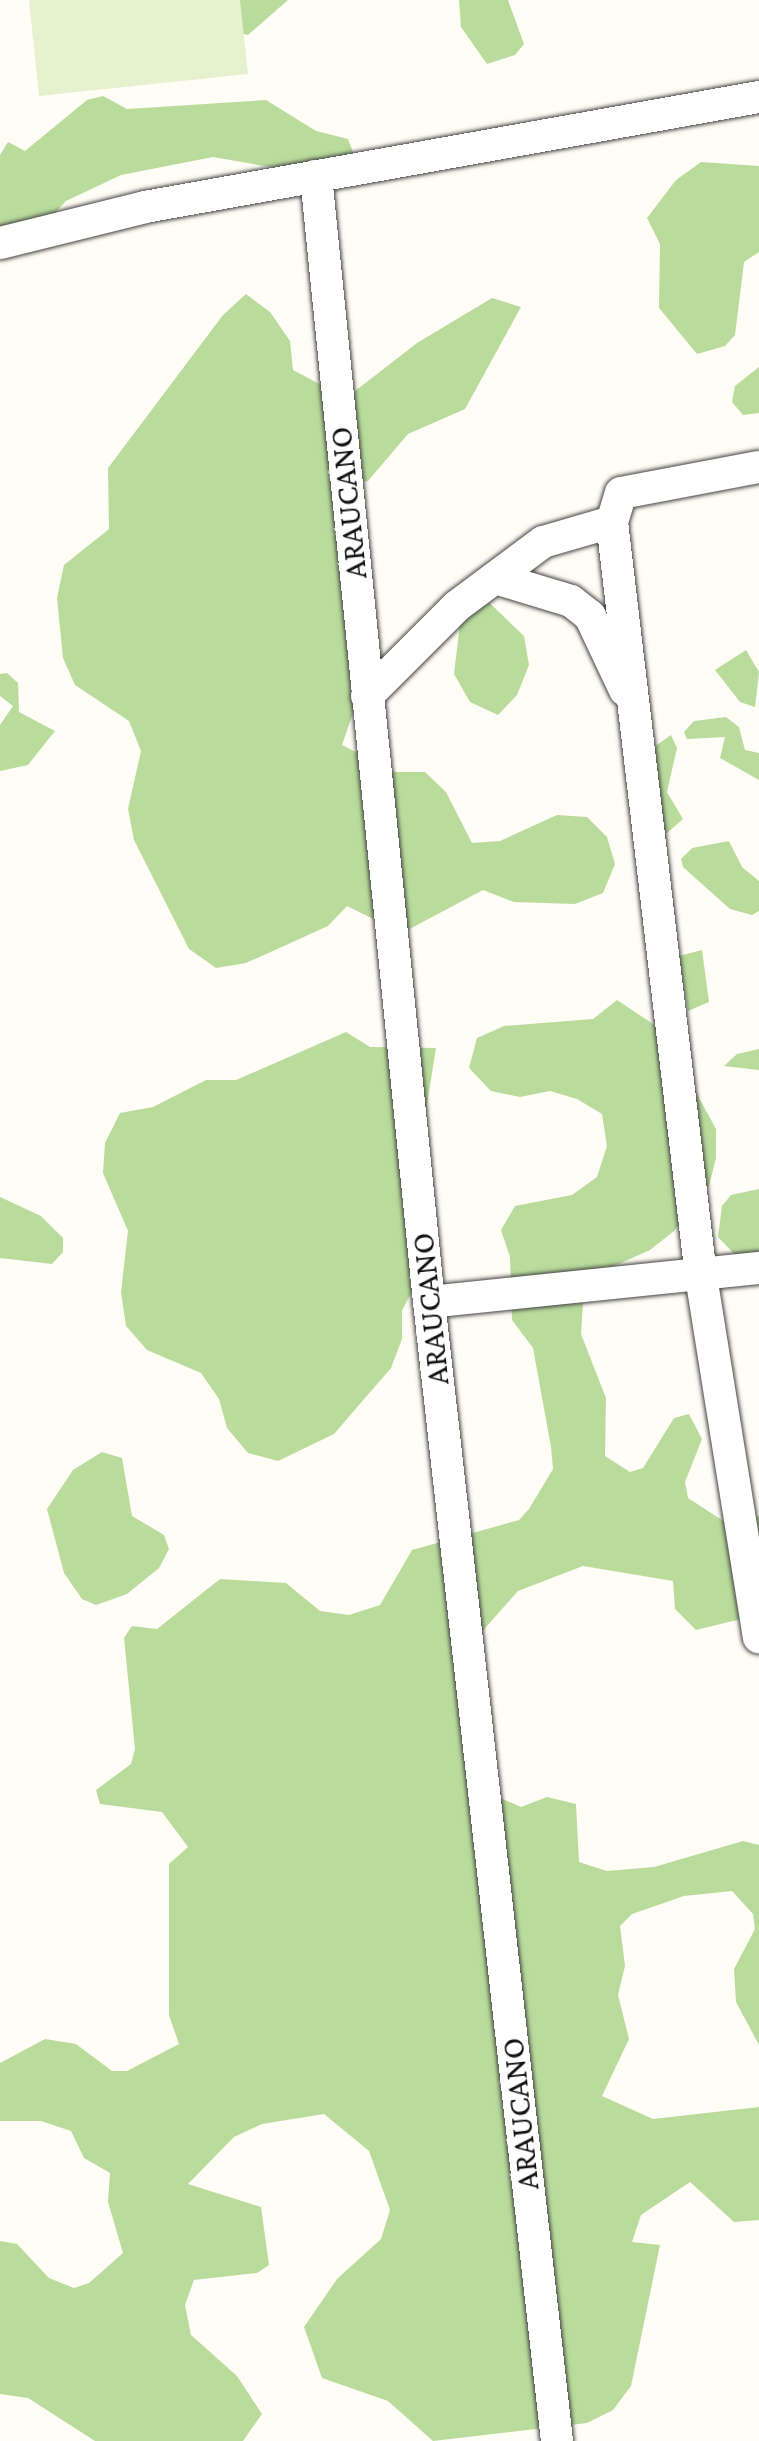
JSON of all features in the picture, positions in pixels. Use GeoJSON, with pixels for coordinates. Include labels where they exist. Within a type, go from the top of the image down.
{"type":"FeatureCollection","features":[{"type":"Feature","properties":{"kind":"street"},"geometry":{"type":"LineString","coordinates":[[0,242],[144,207],[759,97]]}},
{"type":"Feature","properties":{"kind":"street","name":"ARAUCANO"},"geometry":{"type":"LineString","coordinates":[[316,176],[429,1302],[557,2441]]}},
{"type":"Feature","properties":{"kind":"street"},"geometry":{"type":"LineString","coordinates":[[759,468],[621,493],[612,522],[702,1276],[759,1637]]}},
{"type":"Feature","properties":{"kind":"street"},"geometry":{"type":"LineString","coordinates":[[367,696],[495,578],[543,542],[612,522]]}},
{"type":"Feature","properties":{"kind":"street"},"geometry":{"type":"LineString","coordinates":[[495,578],[571,601],[590,616],[614,675],[634,702]]}},
{"type":"Feature","properties":{"kind":"street"},"geometry":{"type":"LineString","coordinates":[[429,1302],[759,1268]]}},
{"type":"Feature","properties":{"kind":"green space"},"geometry":{"type":"Polygon","coordinates":[[[29,0],[240,0],[248,74],[39,96],[29,0]]]}},
{"type":"Feature","properties":{"kind":"green space"},"geometry":{"type":"Polygon","coordinates":[[[222,0],[288,0],[248,35],[240,33],[222,0]]]}},
{"type":"Feature","properties":{"kind":"green space"},"geometry":{"type":"Polygon","coordinates":[[[459,0],[508,0],[524,44],[515,55],[487,64],[461,27],[459,0]]]}},
{"type":"Feature","properties":{"kind":"green space"},"geometry":{"type":"Polygon","coordinates":[[[103,96],[127,109],[266,100],[316,131],[348,139],[354,155],[299,172],[213,157],[121,175],[66,201],[44,225],[0,236],[0,155],[8,142],[25,151],[87,100],[103,96]]]}},
{"type":"Feature","properties":{"kind":"green space"},"geometry":{"type":"Polygon","coordinates":[[[701,162],[759,166],[759,252],[744,262],[735,335],[725,346],[697,354],[659,308],[660,244],[647,218],[676,180],[701,162]]]}},
{"type":"Feature","properties":{"kind":"green space"},"geometry":{"type":"Polygon","coordinates":[[[246,294],[270,312],[290,341],[293,370],[346,398],[417,343],[492,298],[521,307],[465,409],[408,434],[368,481],[336,484],[370,664],[342,745],[395,772],[425,772],[446,792],[472,843],[500,841],[557,815],[587,817],[607,837],[615,864],[603,893],[575,904],[514,902],[483,890],[402,933],[347,906],[328,926],[246,963],[216,968],[189,949],[134,840],[128,809],[141,751],[129,721],[75,685],[63,658],[57,598],[64,565],[109,529],[108,468],[223,315],[246,294]]]}},
{"type":"Feature","properties":{"kind":"green space"},"geometry":{"type":"Polygon","coordinates":[[[759,367],[759,413],[743,415],[732,402],[735,386],[759,367]]]}},
{"type":"Feature","properties":{"kind":"green space"},"geometry":{"type":"Polygon","coordinates":[[[477,591],[524,636],[529,665],[517,695],[498,715],[470,702],[454,674],[461,616],[477,591]]]}},
{"type":"Feature","properties":{"kind":"green space"},"geometry":{"type":"Polygon","coordinates":[[[746,650],[759,672],[755,707],[740,702],[715,670],[746,650]]]}},
{"type":"Feature","properties":{"kind":"green space"},"geometry":{"type":"Polygon","coordinates":[[[7,673],[18,683],[19,712],[55,731],[28,765],[0,771],[0,725],[13,706],[0,696],[0,674],[7,673]]]}},
{"type":"Feature","properties":{"kind":"green space"},"geometry":{"type":"Polygon","coordinates":[[[726,717],[739,727],[745,750],[759,753],[759,780],[720,758],[725,737],[687,739],[684,732],[694,721],[726,717]]]}},
{"type":"Feature","properties":{"kind":"green space"},"geometry":{"type":"Polygon","coordinates":[[[671,735],[677,748],[667,792],[683,819],[667,833],[660,832],[647,752],[671,735]]]}},
{"type":"Feature","properties":{"kind":"green space"},"geometry":{"type":"Polygon","coordinates":[[[729,841],[742,867],[759,881],[759,911],[752,915],[730,909],[683,867],[681,859],[692,848],[729,841]]]}},
{"type":"Feature","properties":{"kind":"green space"},"geometry":{"type":"Polygon","coordinates":[[[702,950],[709,1002],[688,1011],[679,956],[702,950]]]}},
{"type":"Feature","properties":{"kind":"green space"},"geometry":{"type":"Polygon","coordinates":[[[617,1000],[662,1030],[716,1129],[716,1158],[709,1186],[674,1231],[650,1250],[594,1275],[583,1303],[581,1334],[606,1398],[605,1456],[630,1472],[643,1468],[674,1418],[689,1414],[702,1439],[685,1482],[688,1498],[725,1522],[759,1516],[759,1626],[741,1619],[696,1630],[675,1609],[673,1581],[583,1566],[518,1591],[471,1644],[496,1796],[521,1807],[547,1797],[576,1804],[579,1862],[607,1871],[654,1867],[743,1841],[759,1845],[759,2045],[736,2002],[734,1969],[755,1929],[753,1914],[732,1891],[684,1896],[632,1914],[620,1926],[625,1966],[618,1995],[629,2039],[602,2096],[653,2119],[759,2107],[759,2220],[734,2222],[690,2182],[641,2215],[632,2242],[660,2245],[631,2386],[613,2410],[587,2423],[433,2441],[388,2401],[322,2378],[304,2327],[337,2279],[381,2239],[390,2210],[369,2151],[324,2114],[262,2124],[234,2137],[188,2184],[261,2207],[269,2265],[257,2273],[194,2280],[185,2305],[191,2335],[237,2376],[262,2414],[243,2441],[95,2441],[28,2398],[0,2394],[0,2241],[17,2244],[49,2278],[74,2288],[89,2283],[123,2253],[108,2202],[110,2173],[84,2158],[71,2131],[41,2121],[0,2121],[0,2063],[45,2039],[76,2044],[112,2071],[127,2071],[179,2044],[169,2015],[169,1864],[188,1847],[162,1812],[100,1804],[96,1790],[131,1764],[135,1749],[124,1638],[132,1626],[157,1629],[220,1579],[286,1583],[320,1611],[349,1615],[380,1605],[412,1550],[519,1520],[529,1509],[553,1469],[551,1447],[533,1348],[512,1320],[510,1257],[501,1230],[515,1206],[572,1195],[597,1177],[607,1146],[602,1114],[577,1099],[550,1091],[520,1097],[491,1091],[469,1068],[477,1038],[504,1026],[593,1019],[617,1000]]]}},
{"type":"Feature","properties":{"kind":"green space"},"geometry":{"type":"Polygon","coordinates":[[[346,1032],[370,1047],[436,1048],[425,1117],[429,1257],[402,1311],[402,1339],[391,1368],[334,1434],[278,1461],[248,1453],[227,1428],[219,1399],[201,1373],[147,1350],[126,1326],[121,1292],[128,1231],[103,1173],[105,1143],[120,1113],[153,1107],[206,1080],[236,1080],[346,1032]]]}},
{"type":"Feature","properties":{"kind":"green space"},"geometry":{"type":"Polygon","coordinates":[[[759,1049],[759,1070],[724,1066],[737,1054],[759,1049]]]}},
{"type":"Feature","properties":{"kind":"green space"},"geometry":{"type":"Polygon","coordinates":[[[759,1189],[759,1257],[740,1260],[718,1237],[722,1206],[731,1195],[759,1189]]]}},
{"type":"Feature","properties":{"kind":"green space"},"geometry":{"type":"Polygon","coordinates":[[[0,1197],[41,1216],[63,1238],[63,1252],[52,1264],[0,1258],[0,1197]]]}},
{"type":"Feature","properties":{"kind":"green space"},"geometry":{"type":"Polygon","coordinates":[[[102,1452],[122,1458],[132,1516],[164,1535],[169,1549],[159,1568],[127,1594],[96,1605],[82,1599],[64,1573],[47,1509],[73,1470],[102,1452]]]}}]}
